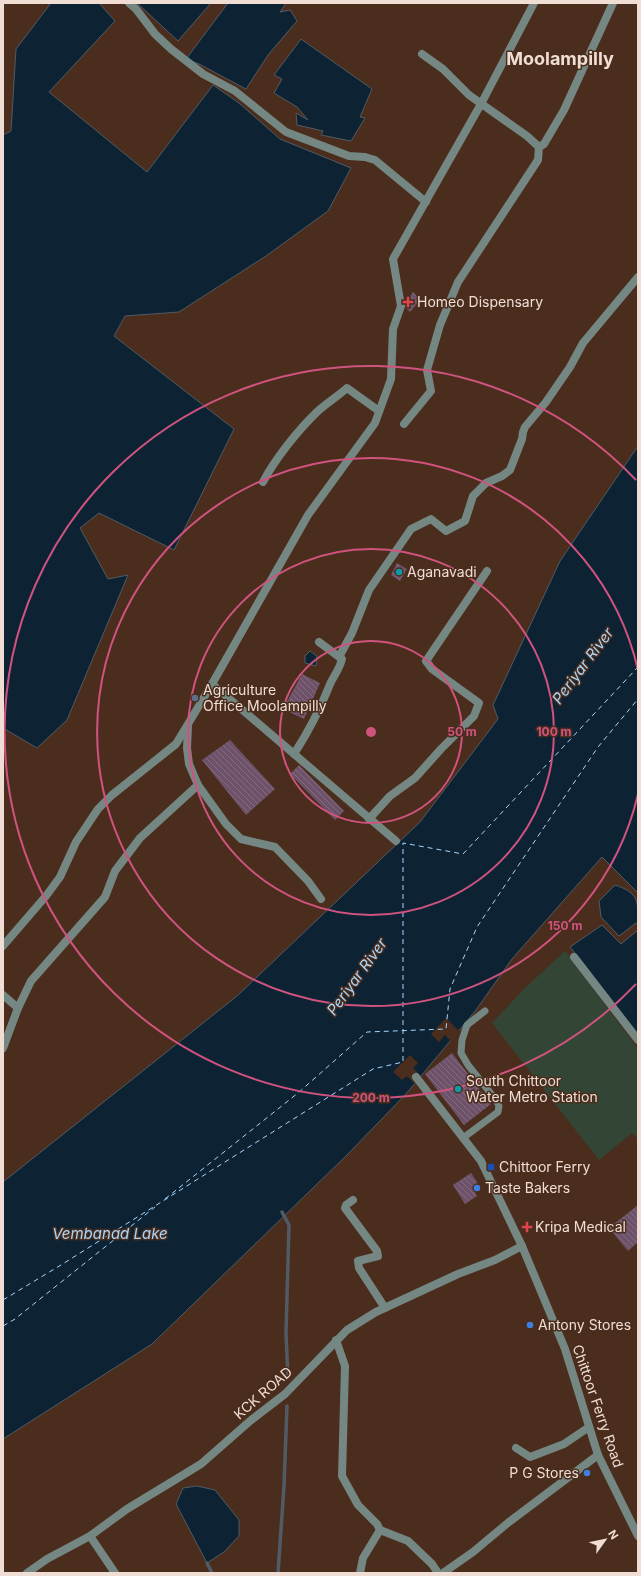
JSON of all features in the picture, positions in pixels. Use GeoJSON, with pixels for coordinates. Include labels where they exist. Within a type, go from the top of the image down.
{"type":"FeatureCollection","features":[{"type":"Feature","properties":{"kind":"street"},"geometry":{"type":"LineString","coordinates":[[129,3],[136,9],[155,34],[170,49],[203,74],[235,91],[286,132],[349,156],[365,157],[375,160],[426,202]]}},
{"type":"Feature","properties":{"kind":"street"},"geometry":{"type":"LineString","coordinates":[[3,946],[46,896],[60,877],[76,842],[98,809],[112,795],[176,744],[308,516],[375,423],[391,379],[393,329],[401,306],[393,259],[481,104],[534,3]]}},
{"type":"Feature","properties":{"kind":"street"},"geometry":{"type":"LineString","coordinates":[[539,147],[544,144],[564,110],[613,3]]}},
{"type":"Feature","properties":{"kind":"street"},"geometry":{"type":"LineString","coordinates":[[422,54],[443,69],[469,95],[527,136],[539,147]]}},
{"type":"Feature","properties":{"kind":"street"},"geometry":{"type":"LineString","coordinates":[[404,424],[431,391],[427,370],[440,324],[458,282],[538,160],[539,147]]}},
{"type":"Feature","properties":{"kind":"street"},"geometry":{"type":"LineString","coordinates":[[339,657],[352,633],[370,590],[411,529],[431,519],[446,531],[465,521],[473,496],[486,483],[502,476],[510,470],[525,427],[546,402],[566,373],[583,343],[638,277]]}},
{"type":"Feature","properties":{"kind":"street"},"geometry":{"type":"LineString","coordinates":[[263,482],[270,468],[298,434],[318,412],[347,388],[379,411]]}},
{"type":"Feature","properties":{"kind":"street"},"geometry":{"type":"LineString","coordinates":[[369,819],[390,796],[415,778],[474,716],[479,703],[432,669],[426,661],[487,571]]}},
{"type":"Feature","properties":{"kind":"street"},"geometry":{"type":"LineString","coordinates":[[294,754],[310,729],[332,680],[341,665],[342,659],[319,642]]}},
{"type":"Feature","properties":{"kind":"street"},"geometry":{"type":"LineString","coordinates":[[212,684],[396,841]]}},
{"type":"Feature","properties":{"kind":"street"},"geometry":{"type":"LineString","coordinates":[[188,725],[187,748],[189,764],[198,785],[226,824],[241,839],[275,847],[308,881],[321,898]]}},
{"type":"Feature","properties":{"kind":"street"},"geometry":{"type":"LineString","coordinates":[[3,1048],[18,1008],[31,981],[105,897],[115,871],[140,838],[198,785]]}},
{"type":"Feature","properties":{"kind":"street"},"geometry":{"type":"LineString","coordinates":[[574,957],[638,1040]]}},
{"type":"Feature","properties":{"kind":"street"},"geometry":{"type":"LineString","coordinates":[[3,995],[18,1008]]}},
{"type":"Feature","properties":{"kind":"street","name":"Chittoor Ferry Road"},"geometry":{"type":"LineString","coordinates":[[416,1077],[481,1161],[522,1246],[565,1349],[598,1455],[638,1536]]}},
{"type":"Feature","properties":{"kind":"street"},"geometry":{"type":"LineString","coordinates":[[353,1200],[346,1205],[345,1208],[377,1251],[378,1256],[358,1261],[359,1268],[385,1308]]}},
{"type":"Feature","properties":{"kind":"street","name":"KCK ROAD"},"geometry":{"type":"LineString","coordinates":[[27,1573],[47,1559],[90,1536],[127,1509],[201,1464],[250,1421],[288,1391],[347,1330],[385,1308],[522,1246]]}},
{"type":"Feature","properties":{"kind":"street"},"geometry":{"type":"LineString","coordinates":[[336,1340],[345,1366],[342,1476],[358,1505],[377,1524],[380,1530],[408,1540],[432,1564],[438,1573]]}},
{"type":"Feature","properties":{"kind":"street"},"geometry":{"type":"LineString","coordinates":[[516,1448],[530,1457],[564,1444],[589,1427]]}},
{"type":"Feature","properties":{"kind":"street"},"geometry":{"type":"LineString","coordinates":[[443,1573],[473,1552],[509,1522],[598,1455]]}},
{"type":"Feature","properties":{"kind":"street"},"geometry":{"type":"LineString","coordinates":[[360,1573],[364,1558],[380,1530]]}},
{"type":"Feature","properties":{"kind":"street"},"geometry":{"type":"LineString","coordinates":[[90,1536],[115,1573]]}},
{"type":"Feature","properties":{"kind":"lane"},"geometry":{"type":"LineString","coordinates":[[463,1138],[498,1112],[499,1106],[496,1100],[468,1065],[461,1053],[462,1040],[467,1025],[486,1011]]}},
{"type":"Feature","properties":{"kind":"green space"},"geometry":{"type":"Polygon","coordinates":[[[565,951],[638,1049],[638,1139],[632,1133],[599,1160],[492,1023],[525,988],[565,951]]]}},
{"type":"Feature","properties":{"kind":"water"},"geometry":{"type":"Polygon","coordinates":[[[51,3],[99,3],[115,21],[49,92],[147,172],[213,85],[239,103],[280,139],[351,168],[328,211],[266,256],[179,312],[125,316],[114,336],[234,429],[174,550],[99,513],[80,528],[108,579],[128,575],[67,720],[37,748],[3,728],[3,135],[11,131],[16,49],[51,3]]]}},
{"type":"Feature","properties":{"kind":"water"},"geometry":{"type":"Polygon","coordinates":[[[137,3],[211,3],[178,41],[137,3]]]}},
{"type":"Feature","properties":{"kind":"water"},"geometry":{"type":"Polygon","coordinates":[[[228,3],[286,3],[280,12],[290,10],[297,21],[268,55],[246,89],[199,64],[186,59],[228,3]]]}},
{"type":"Feature","properties":{"kind":"water"},"geometry":{"type":"Polygon","coordinates":[[[301,39],[372,89],[360,117],[365,118],[351,141],[321,135],[323,131],[297,125],[296,113],[308,120],[297,107],[274,93],[282,79],[274,75],[301,39]]]}},
{"type":"Feature","properties":{"kind":"water","name":"Vembanad Lake"},"geometry":{"type":"Polygon","coordinates":[[[638,446],[638,893],[602,857],[512,959],[476,1010],[406,1094],[346,1156],[152,1344],[3,1439],[3,1182],[237,996],[420,822],[498,719],[493,705],[560,561],[638,446]]]}},
{"type":"Feature","properties":{"kind":"water"},"geometry":{"type":"Polygon","coordinates":[[[310,651],[317,656],[316,666],[305,663],[305,656],[310,651]]]}},
{"type":"Feature","properties":{"kind":"water"},"geometry":{"type":"Polygon","coordinates":[[[615,885],[629,891],[633,895],[636,899],[638,909],[638,924],[636,923],[619,936],[601,917],[599,901],[615,885]]]}},
{"type":"Feature","properties":{"kind":"water"},"geometry":{"type":"Polygon","coordinates":[[[602,925],[621,944],[638,930],[638,1034],[570,947],[602,925]]]}},
{"type":"Feature","properties":{"kind":"water"},"geometry":{"type":"Polygon","coordinates":[[[197,1486],[215,1490],[239,1520],[239,1536],[224,1552],[207,1563],[176,1504],[183,1488],[197,1486]]]}},
{"type":"Feature","properties":{"kind":"pier"},"geometry":{"type":"Polygon","coordinates":[[[446,1018],[460,1032],[452,1042],[445,1035],[439,1042],[431,1034],[446,1018]]]}},
{"type":"Feature","properties":{"kind":"pier"},"geometry":{"type":"Polygon","coordinates":[[[410,1055],[418,1063],[413,1068],[422,1077],[416,1085],[407,1076],[402,1080],[393,1072],[410,1055]]]}},
{"type":"Feature","properties":{"kind":"building"},"geometry":{"type":"Polygon","coordinates":[[[413,292],[420,300],[410,312],[403,305],[413,292]]]}},
{"type":"Feature","properties":{"kind":"building","name":"Aganavadi"},"geometry":{"type":"Polygon","coordinates":[[[397,563],[407,569],[400,581],[391,575],[397,563]]]}},
{"type":"Feature","properties":{"kind":"building"},"geometry":{"type":"Polygon","coordinates":[[[302,674],[320,683],[304,719],[283,709],[302,674]]]}},
{"type":"Feature","properties":{"kind":"building"},"geometry":{"type":"Polygon","coordinates":[[[230,740],[275,789],[246,815],[202,760],[230,740]]]}},
{"type":"Feature","properties":{"kind":"building"},"geometry":{"type":"Polygon","coordinates":[[[299,765],[344,811],[335,820],[290,774],[299,765]]]}},
{"type":"Feature","properties":{"kind":"building","name":"South Chittoor Water Metro Station"},"geometry":{"type":"Polygon","coordinates":[[[452,1053],[491,1104],[464,1125],[425,1074],[452,1053]]]}},
{"type":"Feature","properties":{"kind":"building"},"geometry":{"type":"Polygon","coordinates":[[[471,1173],[481,1188],[475,1193],[477,1196],[465,1204],[453,1185],[471,1173]]]}},
{"type":"Feature","properties":{"kind":"building"},"geometry":{"type":"Polygon","coordinates":[[[638,1205],[638,1242],[628,1251],[609,1228],[638,1205]]]}},
{"type":"Feature","properties":{"kind":"waterway"},"geometry":{"type":"LineString","coordinates":[[282,1212],[289,1225],[286,1333],[288,1378]]}},
{"type":"Feature","properties":{"kind":"waterway"},"geometry":{"type":"LineString","coordinates":[[278,1573],[284,1486],[287,1406]]}},
{"type":"Feature","properties":{"kind":"waterway"},"geometry":{"type":"LineString","coordinates":[[207,1563],[212,1573]]}},
{"type":"Feature","properties":{"kind":"ferry route"},"geometry":{"type":"LineString","coordinates":[[3,1300],[373,1069],[403,1062],[403,843],[463,854],[638,667]]}},
{"type":"Feature","properties":{"kind":"ferry route"},"geometry":{"type":"LineString","coordinates":[[165,1199],[298,1093],[367,1032],[446,1029],[450,989],[477,927],[598,747],[638,699]]}},
{"type":"Feature","properties":{"kind":"ferry route"},"geometry":{"type":"LineString","coordinates":[[3,1326],[15,1319],[155,1207]]}},
{"type":"Feature","properties":{"kind":"place","name":"Homeo Dispensary"},"geometry":{"type":"Point","coordinates":[408,302]}},
{"type":"Feature","properties":{"kind":"place","name":"Aganavadi"},"geometry":{"type":"Point","coordinates":[399,572]}},
{"type":"Feature","properties":{"kind":"place","name":"Agriculture Office Moolampilly"},"geometry":{"type":"Point","coordinates":[195,698]}},
{"type":"Feature","properties":{"kind":"place","name":"South Chittoor Water Metro Station"},"geometry":{"type":"Point","coordinates":[458,1089]}},
{"type":"Feature","properties":{"kind":"place","name":"Chittoor Ferry"},"geometry":{"type":"Point","coordinates":[491,1167]}},
{"type":"Feature","properties":{"kind":"place","name":"Taste Bakers"},"geometry":{"type":"Point","coordinates":[477,1188]}},
{"type":"Feature","properties":{"kind":"place","name":"Kripa Medical"},"geometry":{"type":"Point","coordinates":[527,1227]}},
{"type":"Feature","properties":{"kind":"place","name":"Antony Stores"},"geometry":{"type":"Point","coordinates":[530,1325]}},
{"type":"Feature","properties":{"kind":"place","name":"P G Stores"},"geometry":{"type":"Point","coordinates":[587,1473]}},
{"type":"Feature","properties":{"kind":"district","name":"Moolampilly"},"geometry":{"type":"Point","coordinates":[560,59]}},
{"type":"Feature","properties":{"kind":"water label","name":"Periyar River"},"geometry":{"type":"Point","coordinates":[583,666]}},
{"type":"Feature","properties":{"kind":"water label","name":"Periyar River"},"geometry":{"type":"Point","coordinates":[357,977]}}]}
